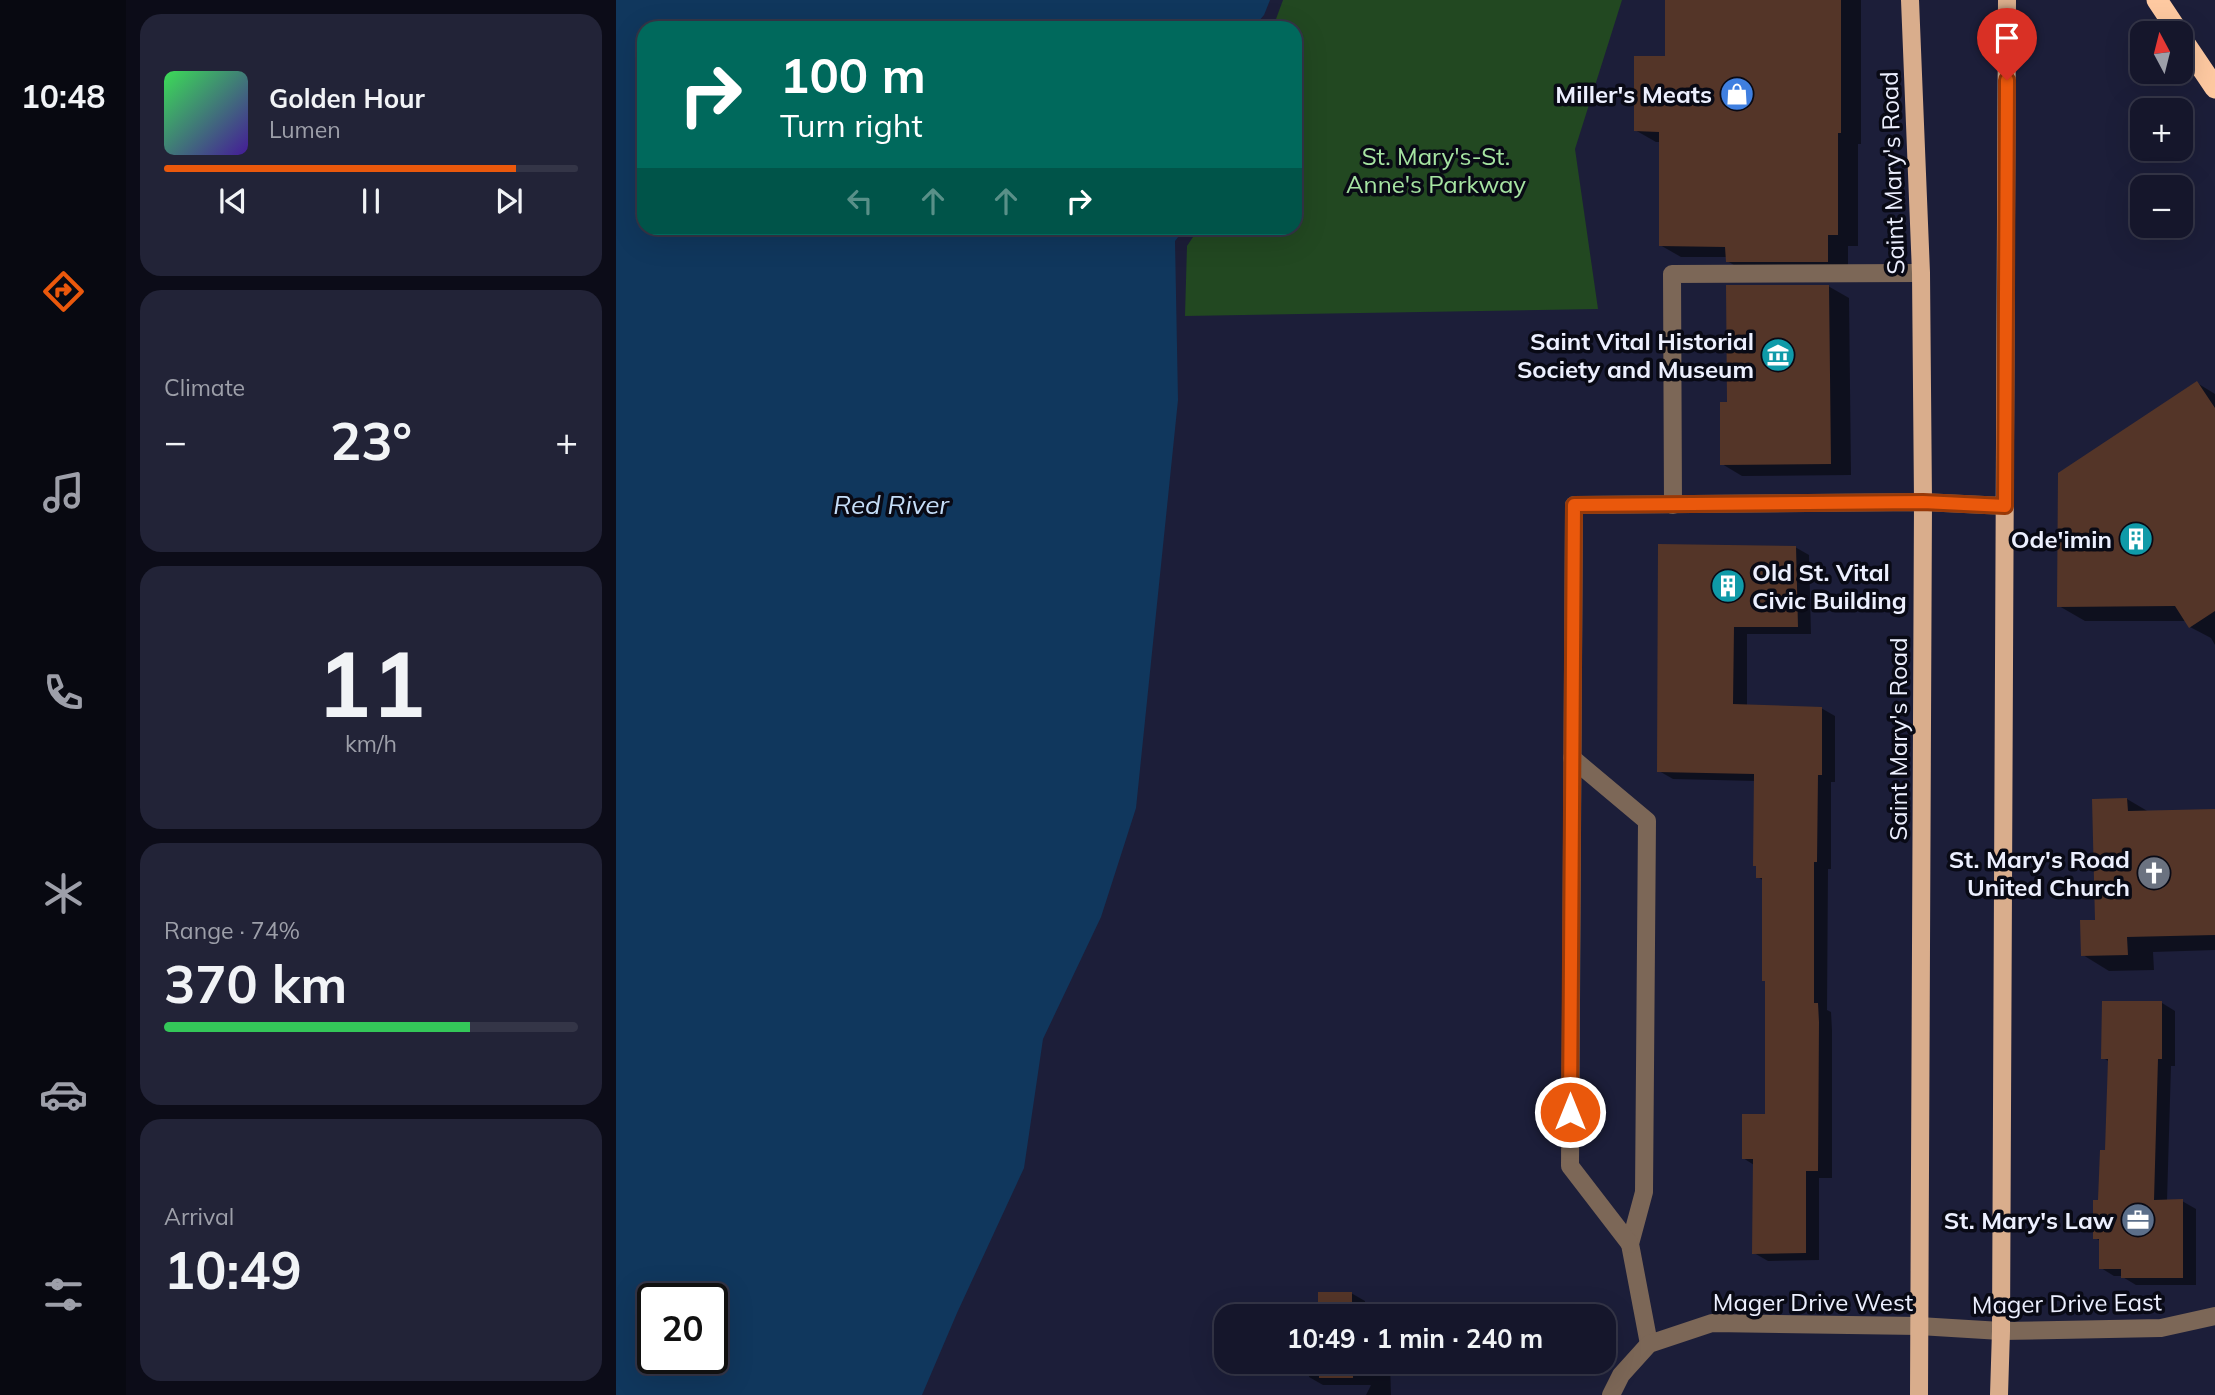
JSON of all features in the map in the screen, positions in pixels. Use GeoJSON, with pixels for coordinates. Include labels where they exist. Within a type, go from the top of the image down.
{"type":"FeatureCollection","features":[{"type":"Feature","properties":{"kind":"highway"},"geometry":{"type":"LineString","coordinates":[[2157,0],[2171,21]]}},
{"type":"Feature","properties":{"kind":"highway"},"geometry":{"type":"LineString","coordinates":[[2193,55],[2215,88]]}},
{"type":"Feature","properties":{"kind":"main road","name":"Saint Mary's Road"},"geometry":{"type":"LineString","coordinates":[[1910,0],[1921,272],[1923,502],[1919,1395]]}},
{"type":"Feature","properties":{"kind":"main road"},"geometry":{"type":"LineString","coordinates":[[1999,1395],[2007,0]]}},
{"type":"Feature","properties":{"kind":"street"},"geometry":{"type":"LineString","coordinates":[[1673,505],[1672,274],[1921,272]]}},
{"type":"Feature","properties":{"kind":"street"},"geometry":{"type":"LineString","coordinates":[[1650,1343],[1630,1244],[1570,1166],[1574,505],[1923,502],[2005,506]]}},
{"type":"Feature","properties":{"kind":"street"},"geometry":{"type":"LineString","coordinates":[[1572,758],[1647,821],[1644,1192],[1630,1244]]}},
{"type":"Feature","properties":{"kind":"street","name":"Mager Drive East"},"geometry":{"type":"LineString","coordinates":[[1960,1329],[2001,1331],[2161,1328],[2215,1316]]}},
{"type":"Feature","properties":{"kind":"street","name":"Mager Drive West"},"geometry":{"type":"LineString","coordinates":[[1611,1395],[1621,1375],[1650,1343],[1712,1323],[1960,1329]]}},
{"type":"Feature","properties":{"kind":"green space","name":"St. Mary's-St. Anne's Parkway"},"geometry":{"type":"Polygon","coordinates":[[[1283,0],[1622,0],[1575,149],[1598,309],[1185,316],[1187,246],[1194,235],[1302,235],[1302,21],[1274,21],[1283,0]]]}},
{"type":"Feature","properties":{"kind":"water","name":"Red River"},"geometry":{"type":"Polygon","coordinates":[[[616,0],[1270,0],[1259,21],[637,21],[637,235],[1180,235],[1175,241],[1178,400],[1136,808],[1101,917],[1043,1039],[1024,1168],[922,1395],[616,1395],[616,0]]]}},
{"type":"Feature","properties":{"kind":"building"},"geometry":{"type":"Polygon","coordinates":[[[1665,0],[1841,0],[1838,235],[1828,235],[1828,262],[1726,262],[1725,247],[1659,246],[1659,132],[1634,131],[1634,56],[1665,56],[1665,0]]]}},
{"type":"Feature","properties":{"kind":"building","name":"Saint Vital Historial Society and Museum"},"geometry":{"type":"Polygon","coordinates":[[[1726,285],[1829,285],[1831,464],[1720,465],[1720,402],[1727,402],[1726,285]]]}},
{"type":"Feature","properties":{"kind":"building","name":"Ode'imin"},"geometry":{"type":"Polygon","coordinates":[[[2197,381],[2215,408],[2215,611],[2189,628],[2175,606],[2057,607],[2058,473],[2197,381]]]}},
{"type":"Feature","properties":{"kind":"building"},"geometry":{"type":"Polygon","coordinates":[[[1658,544],[1796,546],[1798,627],[1734,627],[1733,704],[1822,707],[1822,775],[1818,775],[1817,862],[1814,862],[1814,1003],[1818,1003],[1819,1022],[1818,1171],[1806,1171],[1806,1253],[1752,1254],[1753,1159],[1742,1159],[1742,1114],[1765,1114],[1762,878],[1756,878],[1756,866],[1753,866],[1754,774],[1657,772],[1658,544]]]}},
{"type":"Feature","properties":{"kind":"building","name":"St. Mary's Road United Church"},"geometry":{"type":"Polygon","coordinates":[[[2127,798],[2128,811],[2215,809],[2215,935],[2127,937],[2128,955],[2081,956],[2080,920],[2095,920],[2092,799],[2127,798]]]}},
{"type":"Feature","properties":{"kind":"building"},"geometry":{"type":"Polygon","coordinates":[[[2102,1001],[2162,1001],[2162,1059],[2158,1059],[2154,1200],[2183,1199],[2183,1278],[2121,1278],[2121,1269],[2099,1269],[2099,1239],[2093,1239],[2093,1200],[2098,1200],[2100,1150],[2105,1150],[2108,1059],[2101,1059],[2102,1001]]]}},
{"type":"Feature","properties":{"kind":"building"},"geometry":{"type":"Polygon","coordinates":[[[1318,1292],[1352,1292],[1352,1304],[1318,1304],[1318,1292]]]}},
{"type":"Feature","properties":{"kind":"building"},"geometry":{"type":"Polygon","coordinates":[[[1319,1374],[1353,1374],[1353,1378],[1319,1378],[1319,1374]]]}},
{"type":"Feature","properties":{"kind":"place","name":"Miller's Meats"},"geometry":{"type":"Point","coordinates":[1737,94]}},
{"type":"Feature","properties":{"kind":"place","name":"Saint Vital Historial Society and Museum"},"geometry":{"type":"Point","coordinates":[1778,355]}},
{"type":"Feature","properties":{"kind":"place","name":"Ode'imin"},"geometry":{"type":"Point","coordinates":[2136,539]}},
{"type":"Feature","properties":{"kind":"place","name":"Old St. Vital Civic Building"},"geometry":{"type":"Point","coordinates":[1728,586]}},
{"type":"Feature","properties":{"kind":"place","name":"St. Mary's Road United Church"},"geometry":{"type":"Point","coordinates":[2154,873]}},
{"type":"Feature","properties":{"kind":"place","name":"St. Mary's Law"},"geometry":{"type":"Point","coordinates":[2138,1220]}},
{"type":"Feature","properties":{"kind":"route"},"geometry":{"type":"LineString","coordinates":[[1570,1112],[1574,505],[1923,502],[2005,506],[2007,80]]}}]}
